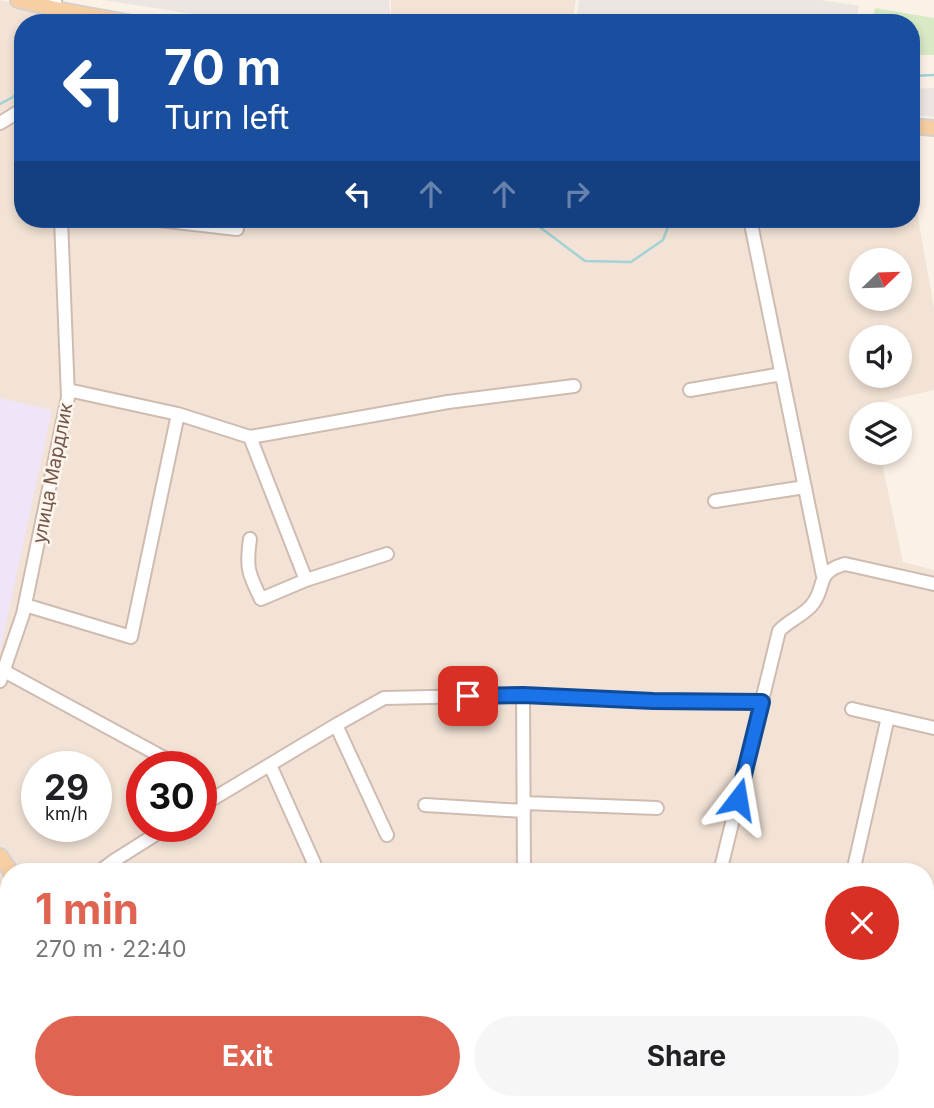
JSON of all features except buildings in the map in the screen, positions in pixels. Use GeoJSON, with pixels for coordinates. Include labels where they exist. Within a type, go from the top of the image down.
{"type":"FeatureCollection","features":[{"type":"Feature","properties":{"kind":"main road"},"geometry":{"type":"LineString","coordinates":[[18,0],[74,14]]}},
{"type":"Feature","properties":{"kind":"street","name":"улица Мардлик"},"geometry":{"type":"LineString","coordinates":[[2,676],[25,605],[68,397],[61,228]]}},
{"type":"Feature","properties":{"kind":"street"},"geometry":{"type":"LineString","coordinates":[[228,228],[237,229]]}},
{"type":"Feature","properties":{"kind":"street"},"geometry":{"type":"LineString","coordinates":[[722,863],[779,631],[788,621],[809,608],[818,596],[823,576],[752,228]]}},
{"type":"Feature","properties":{"kind":"street"},"geometry":{"type":"LineString","coordinates":[[690,390],[782,374]]}},
{"type":"Feature","properties":{"kind":"street"},"geometry":{"type":"LineString","coordinates":[[68,390],[178,414],[250,437],[448,401],[574,386]]}},
{"type":"Feature","properties":{"kind":"street"},"geometry":{"type":"LineString","coordinates":[[25,605],[131,637],[178,414]]}},
{"type":"Feature","properties":{"kind":"street"},"geometry":{"type":"LineString","coordinates":[[250,437],[306,580]]}},
{"type":"Feature","properties":{"kind":"street"},"geometry":{"type":"LineString","coordinates":[[715,501],[805,487]]}},
{"type":"Feature","properties":{"kind":"street"},"geometry":{"type":"LineString","coordinates":[[250,539],[247,562],[261,599],[306,580],[387,554]]}},
{"type":"Feature","properties":{"kind":"street"},"geometry":{"type":"LineString","coordinates":[[823,576],[832,568],[845,564],[934,584]]}},
{"type":"Feature","properties":{"kind":"street"},"geometry":{"type":"LineString","coordinates":[[2,676],[150,751]]}},
{"type":"Feature","properties":{"kind":"street"},"geometry":{"type":"LineString","coordinates":[[217,796],[384,698],[523,695],[653,701],[762,702]]}},
{"type":"Feature","properties":{"kind":"street"},"geometry":{"type":"LineString","coordinates":[[523,695],[524,863]]}},
{"type":"Feature","properties":{"kind":"street"},"geometry":{"type":"LineString","coordinates":[[852,709],[934,728]]}},
{"type":"Feature","properties":{"kind":"street"},"geometry":{"type":"LineString","coordinates":[[855,863],[888,717]]}},
{"type":"Feature","properties":{"kind":"street"},"geometry":{"type":"LineString","coordinates":[[336,724],[387,835]]}},
{"type":"Feature","properties":{"kind":"street"},"geometry":{"type":"LineString","coordinates":[[270,765],[314,863]]}},
{"type":"Feature","properties":{"kind":"street"},"geometry":{"type":"LineString","coordinates":[[425,806],[657,808]]}},
{"type":"Feature","properties":{"kind":"street"},"geometry":{"type":"LineString","coordinates":[[111,863],[144,842]]}},
{"type":"Feature","properties":{"kind":"shaded area"},"geometry":{"type":"Polygon","coordinates":[[[0,0],[56,14],[14,14],[14,228],[920,228],[934,308],[934,390],[883,402],[849,402],[849,465],[883,465],[903,562],[934,570],[934,863],[0,863],[0,0]]]}},
{"type":"Feature","properties":{"kind":"shaded area"},"geometry":{"type":"Polygon","coordinates":[[[103,0],[389,0],[390,14],[194,14],[103,0]]]}},
{"type":"Feature","properties":{"kind":"shaded area"},"geometry":{"type":"Polygon","coordinates":[[[391,0],[576,0],[574,14],[391,14],[391,0]]]}},
{"type":"Feature","properties":{"kind":"shaded area"},"geometry":{"type":"Polygon","coordinates":[[[579,0],[821,0],[859,6],[858,14],[577,14],[579,0]]]}},
{"type":"Feature","properties":{"kind":"shaded area"},"geometry":{"type":"Polygon","coordinates":[[[934,88],[934,117],[920,116],[920,89],[934,88]]]}},
{"type":"Feature","properties":{"kind":"shaded area"},"geometry":{"type":"Polygon","coordinates":[[[0,398],[52,410],[0,652],[0,398]]]}},
{"type":"Feature","properties":{"kind":"green space"},"geometry":{"type":"Polygon","coordinates":[[[875,8],[910,14],[874,14],[875,8]]]}},
{"type":"Feature","properties":{"kind":"green space"},"geometry":{"type":"Polygon","coordinates":[[[920,16],[934,18],[934,55],[920,55],[920,16]]]}},
{"type":"Feature","properties":{"kind":"waterway"},"geometry":{"type":"LineString","coordinates":[[920,76],[934,75]]}},
{"type":"Feature","properties":{"kind":"waterway"},"geometry":{"type":"LineString","coordinates":[[0,104],[14,96]]}},
{"type":"Feature","properties":{"kind":"waterway"},"geometry":{"type":"LineString","coordinates":[[541,228],[585,261],[631,262],[663,240],[668,228]]}},
{"type":"Feature","properties":{"kind":"route"},"geometry":{"type":"LineString","coordinates":[[468,696],[523,695],[653,701],[762,702],[738,799]]}}]}
